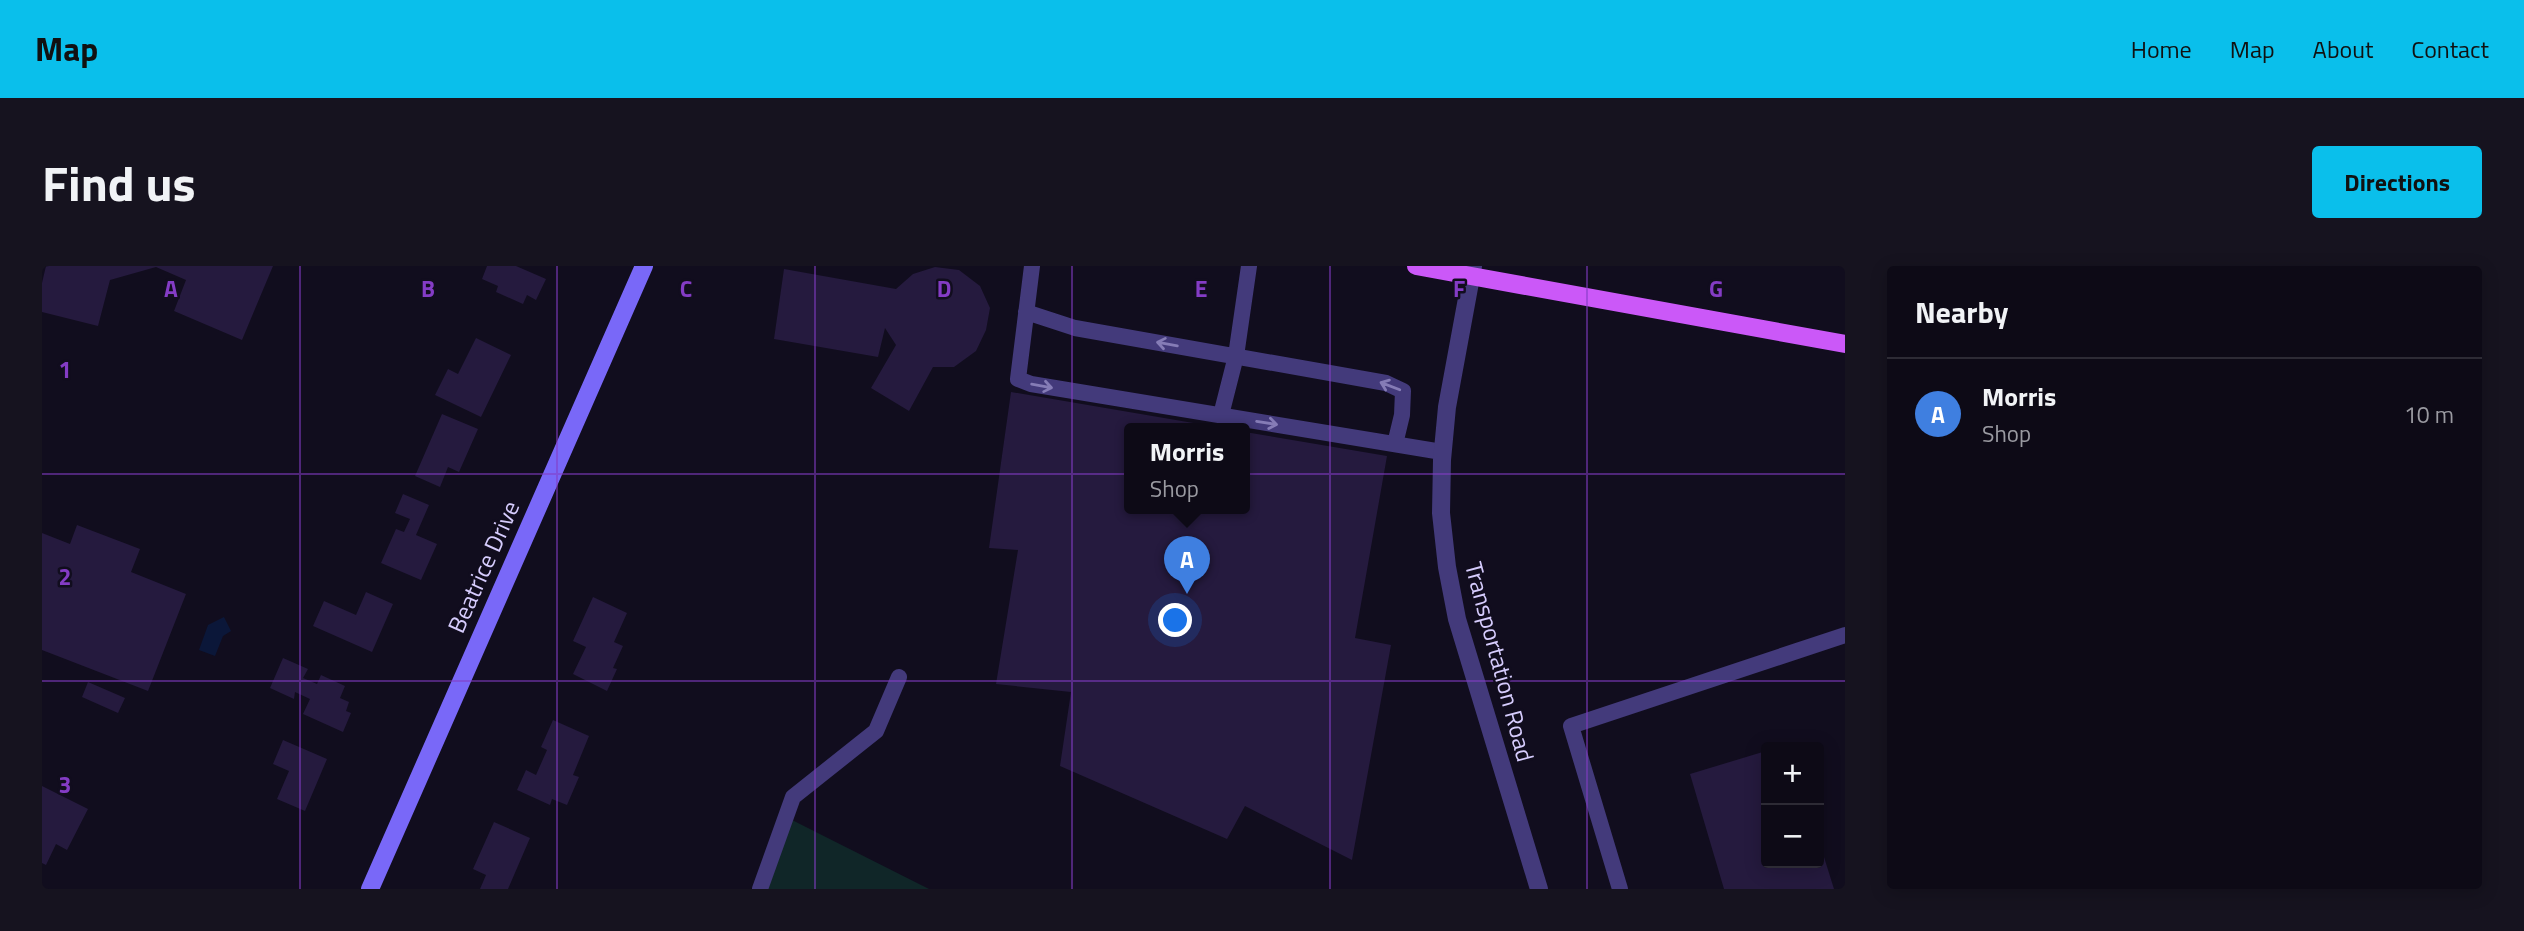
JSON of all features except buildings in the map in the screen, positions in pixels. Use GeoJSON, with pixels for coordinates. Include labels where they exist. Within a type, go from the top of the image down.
{"type":"FeatureCollection","features":[{"type":"Feature","properties":{"kind":"main road"},"geometry":{"type":"LineString","coordinates":[[1416,266],[1471,271],[1845,344]]}},
{"type":"Feature","properties":{"kind":"street","name":"Beatrice Drive"},"geometry":{"type":"LineString","coordinates":[[370,889],[644,266]]}},
{"type":"Feature","properties":{"kind":"street","name":"Transportation Road"},"geometry":{"type":"LineString","coordinates":[[1471,271],[1447,407],[1442,452],[1441,513],[1457,619],[1539,889]]}},
{"type":"Feature","properties":{"kind":"lane"},"geometry":{"type":"LineString","coordinates":[[1032,266],[1018,379],[1031,384],[1442,452]]}},
{"type":"Feature","properties":{"kind":"lane"},"geometry":{"type":"LineString","coordinates":[[1221,415],[1236,356],[1249,266]]}},
{"type":"Feature","properties":{"kind":"lane"},"geometry":{"type":"LineString","coordinates":[[1026,312],[1075,328],[1386,383],[1403,391],[1402,415],[1395,444]]}},
{"type":"Feature","properties":{"kind":"lane"},"geometry":{"type":"LineString","coordinates":[[1620,889],[1571,726],[1845,635]]}},
{"type":"Feature","properties":{"kind":"lane"},"geometry":{"type":"LineString","coordinates":[[760,889],[793,797],[876,731],[899,677]]}},
{"type":"Feature","properties":{"kind":"green space"},"geometry":{"type":"Polygon","coordinates":[[[792,820],[929,889],[768,889],[792,820]]]}},
{"type":"Feature","properties":{"kind":"water"},"geometry":{"type":"Polygon","coordinates":[[[224,617],[231,631],[223,636],[215,656],[199,650],[208,625],[224,617]]]}},
{"type":"Feature","properties":{"kind":"place","name":"Morris"},"geometry":{"type":"Point","coordinates":[1187,594]}}]}
